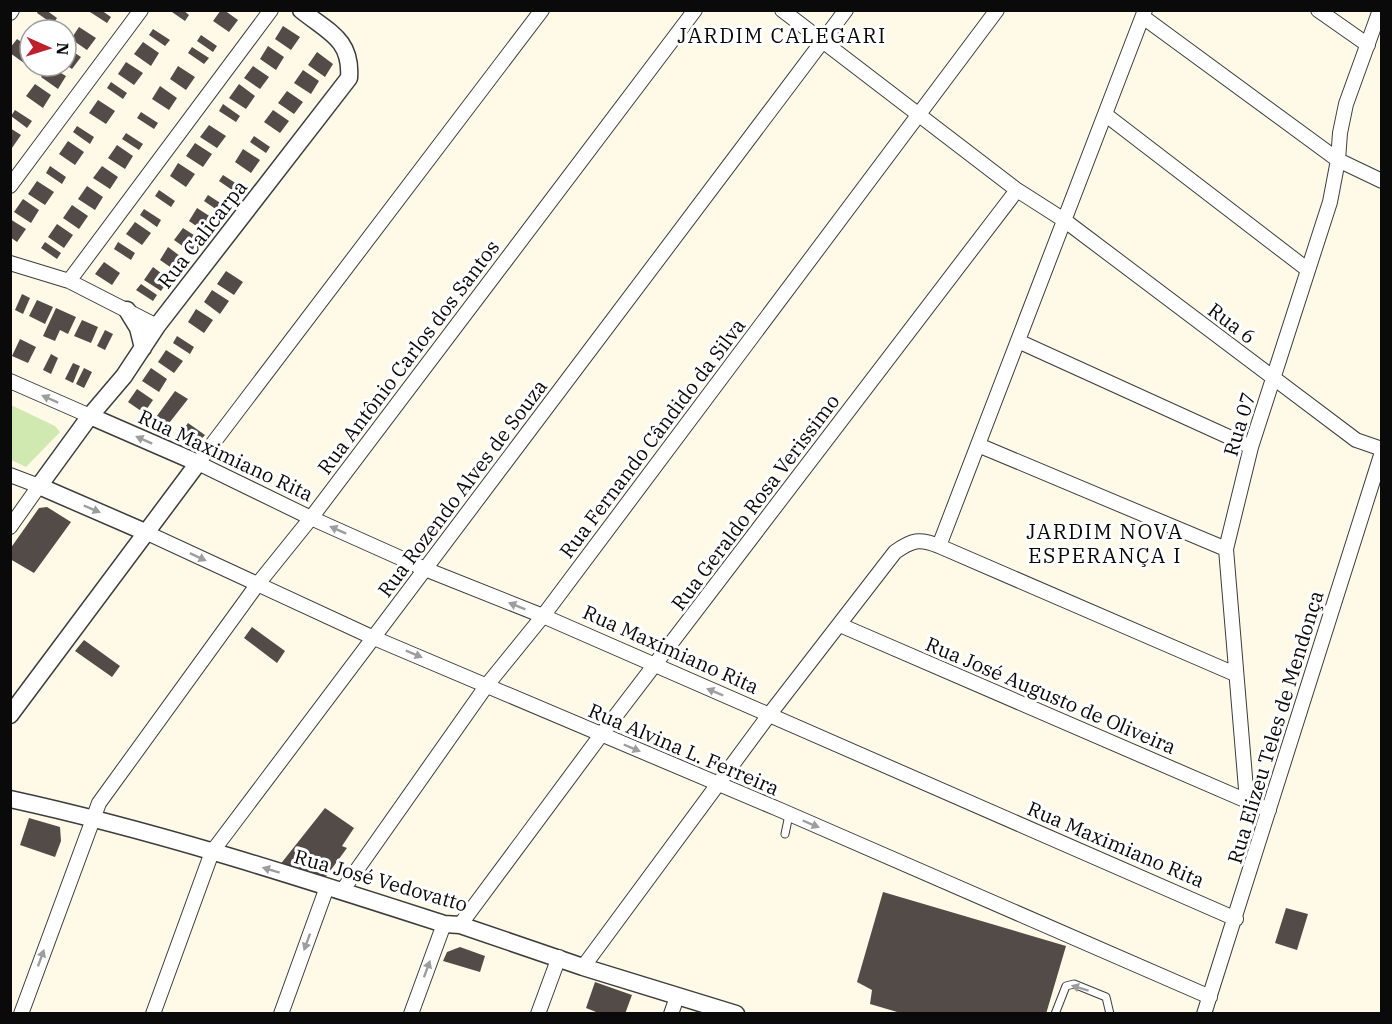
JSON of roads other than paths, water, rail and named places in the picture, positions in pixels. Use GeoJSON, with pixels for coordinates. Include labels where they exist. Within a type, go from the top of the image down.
{"type":"FeatureCollection","features":[{"type":"Feature","properties":{"kind":"street"},"geometry":{"type":"LineString","coordinates":[[10,186],[141,10]]}},
{"type":"Feature","properties":{"kind":"street"},"geometry":{"type":"LineString","coordinates":[[69,281],[271,10]]}},
{"type":"Feature","properties":{"kind":"street","name":"Rua Calicarpa"},"geometry":{"type":"LineString","coordinates":[[39,486],[90,416],[124,376],[158,326],[349,78],[350,62],[341,41],[301,10]]}},
{"type":"Feature","properties":{"kind":"street"},"geometry":{"type":"LineString","coordinates":[[10,715],[145,532],[542,10]]}},
{"type":"Feature","properties":{"kind":"street","name":"Rua Antônio Carlos dos Santos"},"geometry":{"type":"LineString","coordinates":[[21,1014],[99,803],[257,585],[695,10]]}},
{"type":"Feature","properties":{"kind":"street","name":"Rua 6"},"geometry":{"type":"LineString","coordinates":[[782,10],[1017,190],[1064,220],[1356,440],[1382,451]]}},
{"type":"Feature","properties":{"kind":"street","name":"Rua Rozendo Alves de Souza"},"geometry":{"type":"LineString","coordinates":[[153,1014],[212,852],[846,10]]}},
{"type":"Feature","properties":{"kind":"street","name":"Rua Fernando Cândido da Silva"},"geometry":{"type":"LineString","coordinates":[[281,1014],[334,889],[487,684],[543,616],[997,10]]}},
{"type":"Feature","properties":{"kind":"street"},"geometry":{"type":"LineString","coordinates":[[1318,10],[1368,45]]}},
{"type":"Feature","properties":{"kind":"street","name":"Rua 07"},"geometry":{"type":"LineString","coordinates":[[1247,801],[1226,549],[1251,447],[1330,202],[1346,104],[1380,10]]}},
{"type":"Feature","properties":{"kind":"street"},"geometry":{"type":"LineString","coordinates":[[939,546],[1144,14],[1338,160],[1382,181]]}},
{"type":"Feature","properties":{"kind":"street"},"geometry":{"type":"LineString","coordinates":[[1106,115],[1308,270]]}},
{"type":"Feature","properties":{"kind":"street","name":"Rua Geraldo Rosa Verissimo"},"geometry":{"type":"LineString","coordinates":[[411,1014],[452,924],[601,735],[1017,190]]}},
{"type":"Feature","properties":{"kind":"street"},"geometry":{"type":"LineString","coordinates":[[10,263],[69,281],[158,326]]}},
{"type":"Feature","properties":{"kind":"street"},"geometry":{"type":"LineString","coordinates":[[127,310],[138,328],[143,348]]}},
{"type":"Feature","properties":{"kind":"street"},"geometry":{"type":"LineString","coordinates":[[1018,341],[1251,447]]}},
{"type":"Feature","properties":{"kind":"street"},"geometry":{"type":"LineString","coordinates":[[10,381],[90,416]]}},
{"type":"Feature","properties":{"kind":"street","name":"Rua Maximiano Rita"},"geometry":{"type":"LineString","coordinates":[[90,416],[425,569],[543,616],[1236,919]]}},
{"type":"Feature","properties":{"kind":"street"},"geometry":{"type":"LineString","coordinates":[[978,445],[1226,549]]}},
{"type":"Feature","properties":{"kind":"street","name":"Rua Elizeu Teles de Mendonça"},"geometry":{"type":"LineString","coordinates":[[1204,1014],[1236,919],[1382,451]]}},
{"type":"Feature","properties":{"kind":"street"},"geometry":{"type":"LineString","coordinates":[[10,475],[145,532]]}},
{"type":"Feature","properties":{"kind":"street"},"geometry":{"type":"LineString","coordinates":[[10,527],[39,486]]}},
{"type":"Feature","properties":{"kind":"street","name":"Rua Alvina L. Ferreira"},"geometry":{"type":"LineString","coordinates":[[145,532],[374,638],[487,684],[1210,997]]}},
{"type":"Feature","properties":{"kind":"street"},"geometry":{"type":"LineString","coordinates":[[583,967],[769,715],[895,552],[908,543],[924,540],[939,546],[1235,674]]}},
{"type":"Feature","properties":{"kind":"street","name":"Rua José Augusto de Oliveira"},"geometry":{"type":"LineString","coordinates":[[840,625],[1247,801]]}},
{"type":"Feature","properties":{"kind":"street","name":"Rua José Vedovatto"},"geometry":{"type":"LineString","coordinates":[[10,799],[92,817],[212,852],[559,957],[583,967],[736,1014]]}},
{"type":"Feature","properties":{"kind":"street"},"geometry":{"type":"LineString","coordinates":[[1247,801],[1269,810]]}},
{"type":"Feature","properties":{"kind":"street"},"geometry":{"type":"LineString","coordinates":[[538,1014],[559,957]]}},
{"type":"Feature","properties":{"kind":"street"},"geometry":{"type":"LineString","coordinates":[[671,1014],[677,996]]}},
{"type":"Feature","properties":{"kind":"lane"},"geometry":{"type":"LineString","coordinates":[[785,834],[789,815]]}},
{"type":"Feature","properties":{"kind":"lane"},"geometry":{"type":"LineString","coordinates":[[1055,1014],[1066,986],[1074,984],[1106,997],[1110,1014]]}},
{"type":"Feature","properties":{"kind":"district","name":"JARDIM CALEGARI"},"geometry":{"type":"Point","coordinates":[782,35]}},
{"type":"Feature","properties":{"kind":"district","name":"JARDIM NOVA ESPERANÇA I"},"geometry":{"type":"Point","coordinates":[1105,543]}}]}
